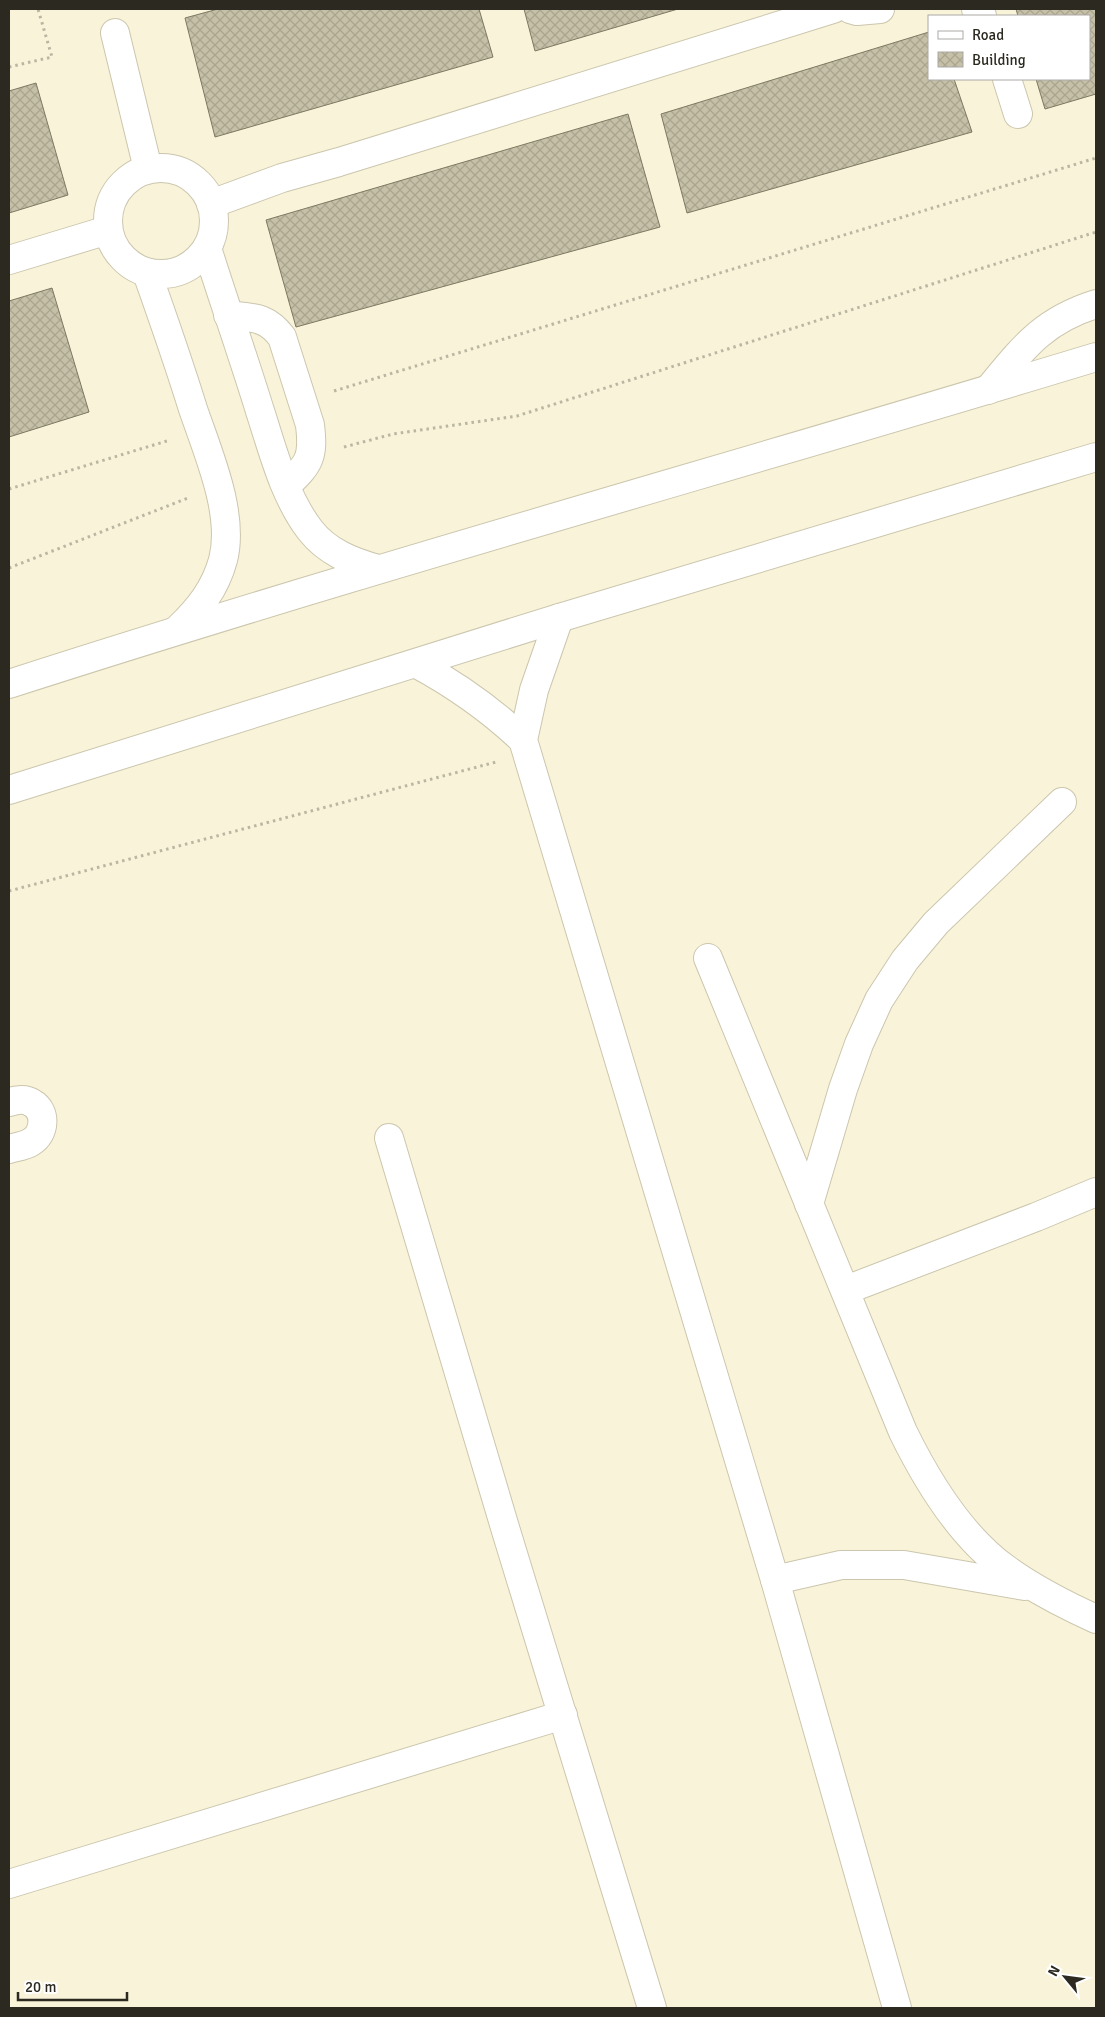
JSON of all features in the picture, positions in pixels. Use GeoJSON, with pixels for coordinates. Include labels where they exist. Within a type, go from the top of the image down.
{"type":"FeatureCollection","features":[{"type":"Feature","properties":{"kind":"street"},"geometry":{"type":"LineString","coordinates":[[211,204],[282,178],[833,9]]}},
{"type":"Feature","properties":{"kind":"street"},"geometry":{"type":"LineString","coordinates":[[850,9],[857,11],[880,9]]}},
{"type":"Feature","properties":{"kind":"street"},"geometry":{"type":"LineString","coordinates":[[115,33],[148,169]]}},
{"type":"Feature","properties":{"kind":"street"},"geometry":{"type":"LineString","coordinates":[[1007,80],[1018,114]]}},
{"type":"Feature","properties":{"kind":"street"},"geometry":{"type":"LineString","coordinates":[[168,168],[186,174],[202,187],[211,204],[214,226],[206,248],[191,264],[170,274],[147,273],[129,264],[115,249],[108,230],[108,210],[116,192],[130,178],[148,169],[168,168]]}},
{"type":"Feature","properties":{"kind":"street"},"geometry":{"type":"LineString","coordinates":[[9,260],[108,230]]}},
{"type":"Feature","properties":{"kind":"street"},"geometry":{"type":"LineString","coordinates":[[206,248],[278,467],[296,509],[310,531],[323,543],[352,562],[378,568]]}},
{"type":"Feature","properties":{"kind":"street"},"geometry":{"type":"LineString","coordinates":[[147,273],[218,486],[226,531],[223,559],[214,586],[198,610],[177,630]]}},
{"type":"Feature","properties":{"kind":"street"},"geometry":{"type":"LineString","coordinates":[[988,390],[1037,334],[1071,313],[1096,304]]}},
{"type":"Feature","properties":{"kind":"street"},"geometry":{"type":"LineString","coordinates":[[228,315],[263,319],[273,326],[282,337],[303,400],[312,440],[310,457],[304,469],[286,486]]}},
{"type":"Feature","properties":{"kind":"street"},"geometry":{"type":"LineString","coordinates":[[9,684],[378,568],[1096,357]]}},
{"type":"Feature","properties":{"kind":"street"},"geometry":{"type":"LineString","coordinates":[[9,790],[417,664],[559,618],[1096,458]]}},
{"type":"Feature","properties":{"kind":"street"},"geometry":{"type":"LineString","coordinates":[[559,618],[534,690],[525,746],[775,1580],[897,2008]]}},
{"type":"Feature","properties":{"kind":"street"},"geometry":{"type":"LineString","coordinates":[[417,664],[484,705],[525,746]]}},
{"type":"Feature","properties":{"kind":"street"},"geometry":{"type":"LineString","coordinates":[[809,1204],[855,1053],[879,1000],[905,960],[936,923],[1062,802]]}},
{"type":"Feature","properties":{"kind":"street"},"geometry":{"type":"LineString","coordinates":[[708,958],[903,1432],[930,1483],[952,1513],[984,1549],[1005,1568],[1058,1602],[1096,1619]]}},
{"type":"Feature","properties":{"kind":"street"},"geometry":{"type":"LineString","coordinates":[[9,1149],[30,1143],[38,1137],[42,1128],[42,1118],[38,1109],[31,1102],[10,1099]]}},
{"type":"Feature","properties":{"kind":"street"},"geometry":{"type":"LineString","coordinates":[[389,1138],[503,1521],[652,2008]]}},
{"type":"Feature","properties":{"kind":"street"},"geometry":{"type":"LineString","coordinates":[[846,1290],[1096,1192]]}},
{"type":"Feature","properties":{"kind":"street"},"geometry":{"type":"LineString","coordinates":[[775,1580],[842,1565],[904,1565],[1037,1588]]}},
{"type":"Feature","properties":{"kind":"street"},"geometry":{"type":"LineString","coordinates":[[9,1884],[563,1715]]}},
{"type":"Feature","properties":{"kind":"path"},"geometry":{"type":"LineString","coordinates":[[9,67],[52,57],[38,9]]}},
{"type":"Feature","properties":{"kind":"path"},"geometry":{"type":"LineString","coordinates":[[303,400],[1096,158]]}},
{"type":"Feature","properties":{"kind":"path"},"geometry":{"type":"LineString","coordinates":[[310,457],[393,434],[517,416],[1096,232]]}},
{"type":"Feature","properties":{"kind":"path"},"geometry":{"type":"LineString","coordinates":[[9,489],[200,430]]}},
{"type":"Feature","properties":{"kind":"path"},"geometry":{"type":"LineString","coordinates":[[9,568],[218,486]]}},
{"type":"Feature","properties":{"kind":"path"},"geometry":{"type":"LineString","coordinates":[[9,891],[266,822],[464,772],[525,746]]}},
{"type":"Feature","properties":{"kind":"building"},"geometry":{"type":"Polygon","coordinates":[[[218,9],[479,9],[493,57],[215,137],[185,18],[218,9]]]}},
{"type":"Feature","properties":{"kind":"building"},"geometry":{"type":"Polygon","coordinates":[[[524,9],[678,9],[535,51],[524,9]]]}},
{"type":"Feature","properties":{"kind":"building"},"geometry":{"type":"Polygon","coordinates":[[[1016,9],[1096,9],[1096,94],[1045,109],[1036,80],[1090,80],[1090,15],[1018,15],[1016,9]]]}},
{"type":"Feature","properties":{"kind":"building"},"geometry":{"type":"Polygon","coordinates":[[[928,32],[928,80],[954,80],[972,132],[687,213],[661,114],[928,32]]]}},
{"type":"Feature","properties":{"kind":"building"},"geometry":{"type":"Polygon","coordinates":[[[36,83],[68,195],[9,213],[9,91],[36,83]]]}},
{"type":"Feature","properties":{"kind":"building"},"geometry":{"type":"Polygon","coordinates":[[[628,114],[660,227],[296,327],[266,220],[628,114]]]}},
{"type":"Feature","properties":{"kind":"building"},"geometry":{"type":"Polygon","coordinates":[[[52,288],[89,412],[9,437],[9,301],[52,288]]]}}]}
